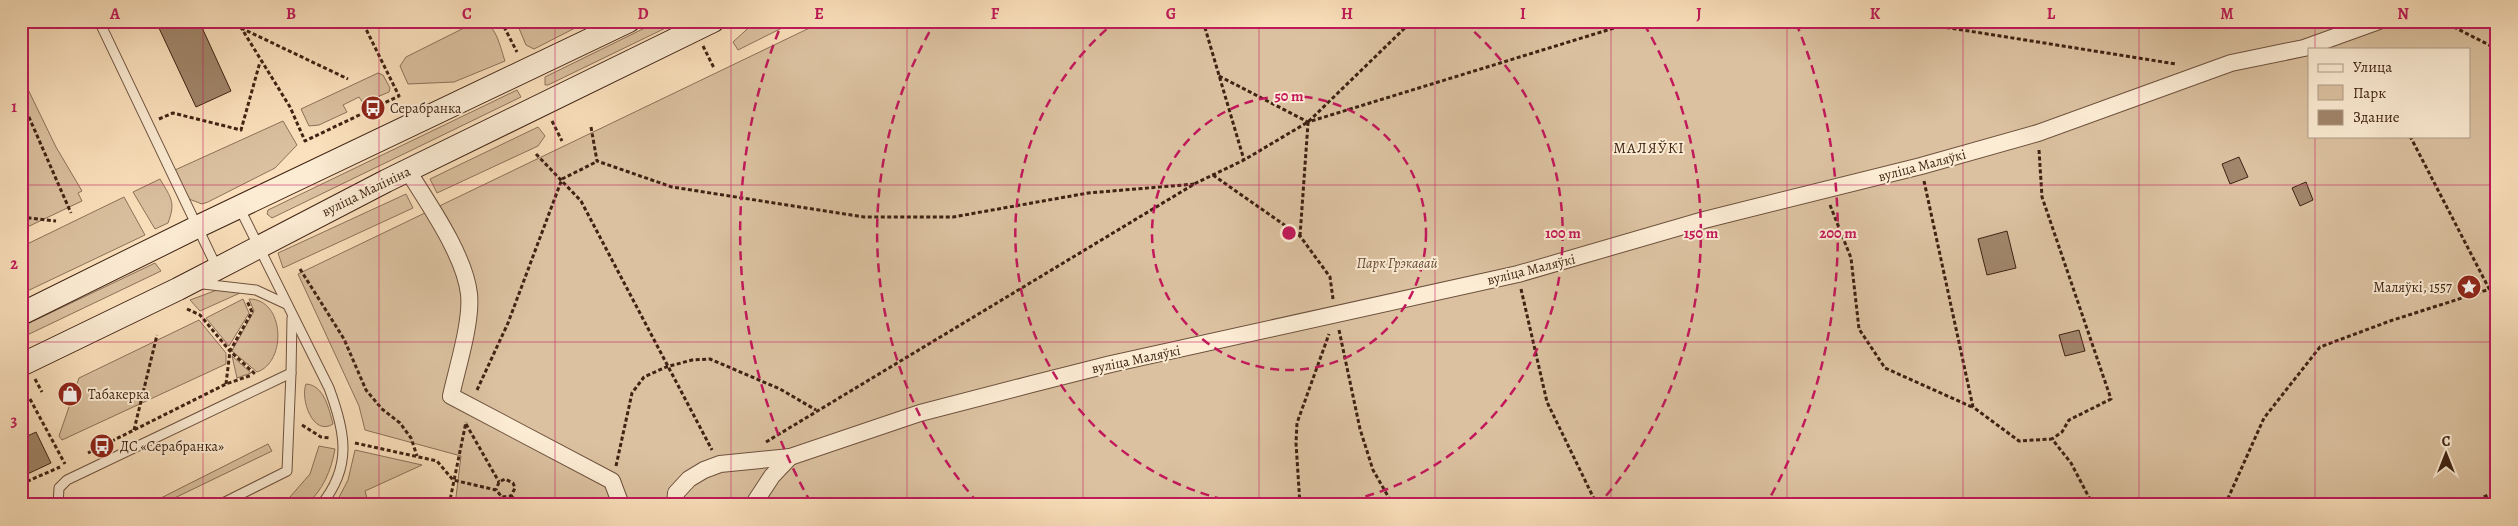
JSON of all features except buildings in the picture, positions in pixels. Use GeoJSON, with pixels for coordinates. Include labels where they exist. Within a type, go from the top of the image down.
{"type":"FeatureCollection","features":[{"type":"Feature","properties":{"kind":"main road"},"geometry":{"type":"LineString","coordinates":[[21,314],[594,29],[629,21]]}},
{"type":"Feature","properties":{"kind":"main road","name":"вуліца Малініна"},"geometry":{"type":"LineString","coordinates":[[21,365],[187,284],[257,246],[713,21]]}},
{"type":"Feature","properties":{"kind":"street","name":"вуліца Маляўкі"},"geometry":{"type":"LineString","coordinates":[[675,505],[676,493],[689,479],[704,470],[720,464],[757,459],[790,458],[920,413],[1111,364],[1518,274],[1704,220],[1921,166],[2038,133],[2232,62],[2304,48],[2379,21]]}},
{"type":"Feature","properties":{"kind":"street"},"geometry":{"type":"LineString","coordinates":[[408,171],[462,265],[469,294],[468,314],[451,396],[612,481],[621,505]]}},
{"type":"Feature","properties":{"kind":"street","name":"вуліца Маляўкі"},"geometry":{"type":"LineString","coordinates":[[753,505],[772,476],[790,458]]}},
{"type":"Feature","properties":{"kind":"lane"},"geometry":{"type":"LineString","coordinates":[[99,21],[218,268]]}},
{"type":"Feature","properties":{"kind":"lane"},"geometry":{"type":"LineString","coordinates":[[239,207],[328,388],[339,415],[344,440],[341,470],[336,484],[321,505]]}},
{"type":"Feature","properties":{"kind":"lane"},"geometry":{"type":"LineString","coordinates":[[187,284],[211,284],[256,290],[286,304]]}},
{"type":"Feature","properties":{"kind":"lane"},"geometry":{"type":"LineString","coordinates":[[219,505],[287,471],[292,318]]}},
{"type":"Feature","properties":{"kind":"lane"},"geometry":{"type":"LineString","coordinates":[[58,505],[59,488],[67,480],[291,372]]}},
{"type":"Feature","properties":{"kind":"path"},"geometry":{"type":"LineString","coordinates":[[238,21],[260,61],[290,107],[305,141],[399,96],[362,21]]}},
{"type":"Feature","properties":{"kind":"path"},"geometry":{"type":"LineString","coordinates":[[501,21],[517,52]]}},
{"type":"Feature","properties":{"kind":"path"},"geometry":{"type":"LineString","coordinates":[[1203,21],[1244,160]]}},
{"type":"Feature","properties":{"kind":"path"},"geometry":{"type":"LineString","coordinates":[[757,459],[767,441],[816,410],[930,345],[1196,184],[1244,160],[1308,122],[1412,21]]}},
{"type":"Feature","properties":{"kind":"path"},"geometry":{"type":"LineString","coordinates":[[1219,76],[1308,122],[1638,21]]}},
{"type":"Feature","properties":{"kind":"path"},"geometry":{"type":"LineString","coordinates":[[1888,21],[1950,28],[2211,70]]}},
{"type":"Feature","properties":{"kind":"path"},"geometry":{"type":"LineString","coordinates":[[2442,21],[2497,49]]}},
{"type":"Feature","properties":{"kind":"path"},"geometry":{"type":"LineString","coordinates":[[240,27],[348,79]]}},
{"type":"Feature","properties":{"kind":"path"},"geometry":{"type":"LineString","coordinates":[[148,123],[173,113],[241,130],[260,61]]}},
{"type":"Feature","properties":{"kind":"path"},"geometry":{"type":"LineString","coordinates":[[21,98],[71,213]]}},
{"type":"Feature","properties":{"kind":"path"},"geometry":{"type":"LineString","coordinates":[[551,120],[562,141]]}},
{"type":"Feature","properties":{"kind":"path"},"geometry":{"type":"LineString","coordinates":[[1300,236],[1308,122]]}},
{"type":"Feature","properties":{"kind":"path"},"geometry":{"type":"LineString","coordinates":[[591,127],[596,162]]}},
{"type":"Feature","properties":{"kind":"path"},"geometry":{"type":"LineString","coordinates":[[1824,189],[1851,258],[1859,330],[1885,368],[1973,407],[2019,441],[2052,440],[2062,432],[2069,420],[2111,399],[2042,197],[2038,133]]}},
{"type":"Feature","properties":{"kind":"path"},"geometry":{"type":"LineString","coordinates":[[2411,138],[2497,304]]}},
{"type":"Feature","properties":{"kind":"path"},"geometry":{"type":"LineString","coordinates":[[536,154],[581,201],[666,367],[720,464]]}},
{"type":"Feature","properties":{"kind":"path"},"geometry":{"type":"LineString","coordinates":[[449,505],[470,406],[508,323],[562,179],[596,162],[672,187],[864,217],[953,217],[1088,193],[1196,184]]}},
{"type":"Feature","properties":{"kind":"path"},"geometry":{"type":"LineString","coordinates":[[1921,166],[1973,407]]}},
{"type":"Feature","properties":{"kind":"path"},"geometry":{"type":"LineString","coordinates":[[1213,175],[1300,236],[1330,277],[1360,429],[1373,470],[1393,505]]}},
{"type":"Feature","properties":{"kind":"path"},"geometry":{"type":"LineString","coordinates":[[21,217],[56,221]]}},
{"type":"Feature","properties":{"kind":"path"},"geometry":{"type":"LineString","coordinates":[[300,269],[344,339],[366,390],[382,409],[400,423],[411,438],[417,456]]}},
{"type":"Feature","properties":{"kind":"path"},"geometry":{"type":"LineString","coordinates":[[1518,274],[1548,402],[1596,505]]}},
{"type":"Feature","properties":{"kind":"path"},"geometry":{"type":"LineString","coordinates":[[2225,505],[2264,418],[2320,347],[2390,321],[2490,290],[2497,280]]}},
{"type":"Feature","properties":{"kind":"path"},"geometry":{"type":"LineString","coordinates":[[226,384],[230,352],[252,312],[245,295]]}},
{"type":"Feature","properties":{"kind":"path"},"geometry":{"type":"LineString","coordinates":[[80,457],[226,384],[255,374],[230,352],[200,314],[187,309]]}},
{"type":"Feature","properties":{"kind":"path"},"geometry":{"type":"LineString","coordinates":[[1300,505],[1296,443],[1297,423],[1336,314]]}},
{"type":"Feature","properties":{"kind":"path"},"geometry":{"type":"LineString","coordinates":[[134,430],[157,335]]}},
{"type":"Feature","properties":{"kind":"path"},"geometry":{"type":"LineString","coordinates":[[612,481],[632,393],[644,377],[666,367],[692,360],[710,359],[780,389],[816,410]]}},
{"type":"Feature","properties":{"kind":"path"},"geometry":{"type":"LineString","coordinates":[[30,399],[65,464]]}},
{"type":"Feature","properties":{"kind":"path"},"geometry":{"type":"LineString","coordinates":[[466,424],[499,482]]}},
{"type":"Feature","properties":{"kind":"path"},"geometry":{"type":"LineString","coordinates":[[2052,440],[2071,463],[2093,505]]}},
{"type":"Feature","properties":{"kind":"path"},"geometry":{"type":"LineString","coordinates":[[21,484],[72,461]]}},
{"type":"Feature","properties":{"kind":"path"},"geometry":{"type":"LineString","coordinates":[[496,490],[499,482],[505,479],[513,482],[514,491],[511,496]]}},
{"type":"Feature","properties":{"kind":"path"},"geometry":{"type":"LineString","coordinates":[[453,480],[496,490],[502,497]]}},
{"type":"Feature","properties":{"kind":"path"},"geometry":{"type":"LineString","coordinates":[[21,488],[29,505]]}},
{"type":"Feature","properties":{"kind":"path"},"geometry":{"type":"LineString","coordinates":[[2466,505],[2497,491]]}},
{"type":"Feature","properties":{"kind":"path"},"geometry":{"type":"LineString","coordinates":[[502,497],[511,496],[521,505]]}},
{"type":"Feature","properties":{"kind":"path"},"geometry":{"type":"LineString","coordinates":[[499,505],[502,497]]}},
{"type":"Feature","properties":{"kind":"green space"},"geometry":{"type":"Polygon","coordinates":[[[478,21],[489,25],[493,30],[505,61],[454,82],[408,84],[400,66],[406,57],[478,21]]]}},
{"type":"Feature","properties":{"kind":"green space"},"geometry":{"type":"Polygon","coordinates":[[[516,21],[578,21],[577,27],[534,49],[526,45],[516,21]]]}},
{"type":"Feature","properties":{"kind":"green space"},"geometry":{"type":"Polygon","coordinates":[[[659,21],[680,21],[545,85],[545,77],[659,21]]]}},
{"type":"Feature","properties":{"kind":"green space"},"geometry":{"type":"Polygon","coordinates":[[[756,21],[796,21],[738,50],[733,42],[756,21]]]}},
{"type":"Feature","properties":{"kind":"green space","name":"Парк Грэкавай"},"geometry":{"type":"Polygon","coordinates":[[[824,21],[2497,21],[2497,505],[621,505],[616,495],[581,505],[455,505],[461,456],[365,430],[359,406],[298,274],[824,21]]]}},
{"type":"Feature","properties":{"kind":"green space"},"geometry":{"type":"Polygon","coordinates":[[[378,73],[383,75],[390,88],[389,92],[363,103],[359,97],[343,105],[347,112],[319,125],[309,126],[301,109],[378,73]]]}},
{"type":"Feature","properties":{"kind":"green space"},"geometry":{"type":"Polygon","coordinates":[[[21,75],[56,147],[82,191],[78,193],[82,201],[21,230],[21,75]]]}},
{"type":"Feature","properties":{"kind":"green space"},"geometry":{"type":"Polygon","coordinates":[[[517,90],[521,97],[272,218],[267,214],[268,210],[517,90]]]}},
{"type":"Feature","properties":{"kind":"green space"},"geometry":{"type":"Polygon","coordinates":[[[283,121],[297,145],[275,168],[208,202],[202,204],[189,199],[175,170],[283,121]]]}},
{"type":"Feature","properties":{"kind":"green space"},"geometry":{"type":"Polygon","coordinates":[[[538,127],[545,136],[538,146],[437,193],[430,179],[538,127]]]}},
{"type":"Feature","properties":{"kind":"green space"},"geometry":{"type":"Polygon","coordinates":[[[160,179],[171,200],[172,210],[168,223],[155,229],[133,192],[160,179]]]}},
{"type":"Feature","properties":{"kind":"green space"},"geometry":{"type":"Polygon","coordinates":[[[406,194],[413,208],[283,268],[278,253],[406,194]]]}},
{"type":"Feature","properties":{"kind":"green space"},"geometry":{"type":"Polygon","coordinates":[[[124,197],[145,235],[21,294],[21,247],[124,197]]]}},
{"type":"Feature","properties":{"kind":"green space"},"geometry":{"type":"Polygon","coordinates":[[[155,263],[161,271],[21,338],[21,327],[155,263]]]}},
{"type":"Feature","properties":{"kind":"green space"},"geometry":{"type":"Polygon","coordinates":[[[217,290],[234,290],[240,293],[200,311],[190,300],[217,290]]]}},
{"type":"Feature","properties":{"kind":"green space"},"geometry":{"type":"Polygon","coordinates":[[[243,299],[249,313],[229,346],[206,318],[243,299]]]}},
{"type":"Feature","properties":{"kind":"green space"},"geometry":{"type":"Polygon","coordinates":[[[249,299],[261,302],[270,309],[278,332],[277,345],[273,356],[267,366],[257,372],[232,351],[254,311],[249,299]]]}},
{"type":"Feature","properties":{"kind":"green space"},"geometry":{"type":"Polygon","coordinates":[[[199,320],[226,353],[226,364],[62,440],[59,436],[79,378],[199,320]]]}},
{"type":"Feature","properties":{"kind":"green space"},"geometry":{"type":"Polygon","coordinates":[[[232,356],[251,373],[237,378],[232,356]]]}},
{"type":"Feature","properties":{"kind":"green space"},"geometry":{"type":"Polygon","coordinates":[[[306,384],[312,385],[321,393],[325,399],[333,424],[326,427],[314,421],[305,398],[306,384]]]}},
{"type":"Feature","properties":{"kind":"green space"},"geometry":{"type":"Polygon","coordinates":[[[268,444],[272,451],[160,505],[147,505],[268,444]]]}},
{"type":"Feature","properties":{"kind":"green space"},"geometry":{"type":"Polygon","coordinates":[[[319,446],[335,449],[329,472],[322,486],[306,505],[283,505],[310,474],[319,446]]]}},
{"type":"Feature","properties":{"kind":"green space"},"geometry":{"type":"Polygon","coordinates":[[[355,450],[422,465],[365,491],[369,505],[335,505],[348,480],[355,450]]]}},
{"type":"Feature","properties":{"kind":"place","name":"Серабранка"},"geometry":{"type":"Point","coordinates":[373,108]}},
{"type":"Feature","properties":{"kind":"place","name":"Маляўкі, 1557"},"geometry":{"type":"Point","coordinates":[2469,287]}},
{"type":"Feature","properties":{"kind":"place","name":"Табакерка"},"geometry":{"type":"Point","coordinates":[70,394]}},
{"type":"Feature","properties":{"kind":"place","name":"ДС «Серабранка»"},"geometry":{"type":"Point","coordinates":[102,446]}},
{"type":"Feature","properties":{"kind":"district","name":"МАЛЯЎКІ"},"geometry":{"type":"Point","coordinates":[1649,148]}}]}
